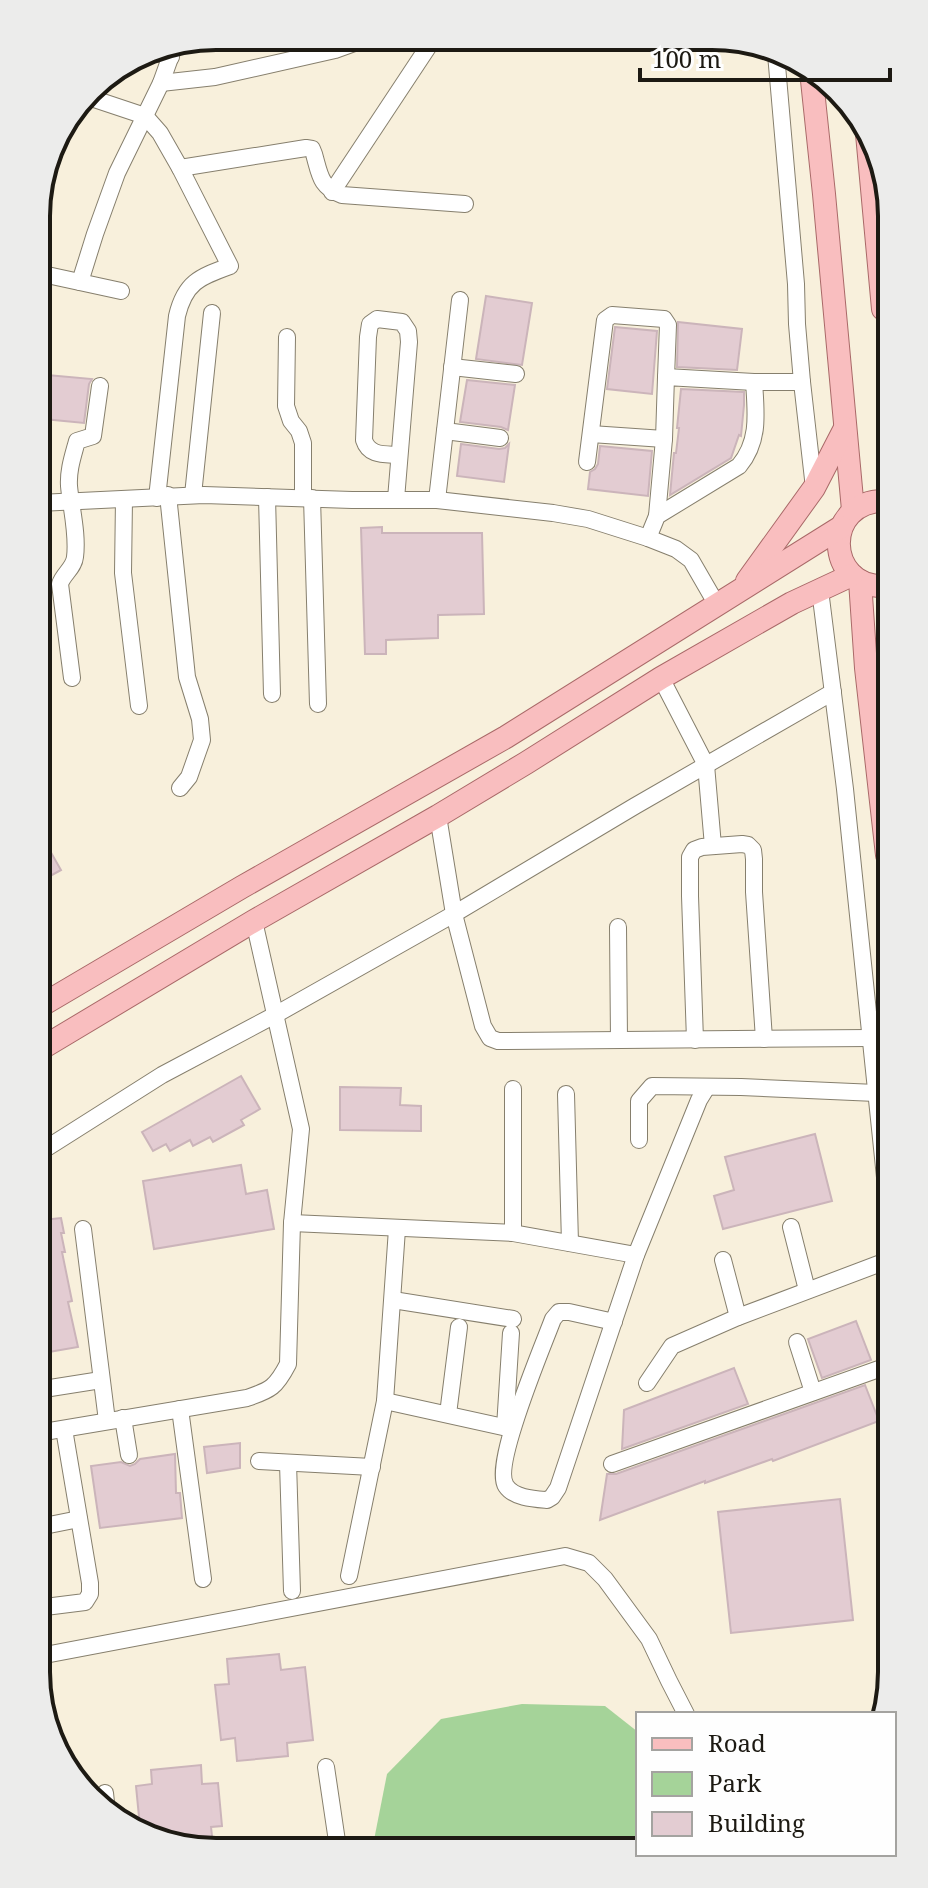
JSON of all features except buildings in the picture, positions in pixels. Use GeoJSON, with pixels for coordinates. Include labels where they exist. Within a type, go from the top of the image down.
{"type":"FeatureCollection","features":[{"type":"Feature","properties":{"kind":"main road"},"geometry":{"type":"LineString","coordinates":[[812,84],[845,427],[847,519],[838,548],[845,567],[856,578],[878,586]]}},
{"type":"Feature","properties":{"kind":"main road"},"geometry":{"type":"LineString","coordinates":[[872,174],[878,215]]}},
{"type":"Feature","properties":{"kind":"main road"},"geometry":{"type":"LineString","coordinates":[[740,591],[814,488],[845,427]]}},
{"type":"Feature","properties":{"kind":"main road"},"geometry":{"type":"LineString","coordinates":[[50,1000],[506,737],[740,591],[847,519],[861,505],[878,501]]}},
{"type":"Feature","properties":{"kind":"main road"},"geometry":{"type":"LineString","coordinates":[[50,1043],[438,816],[661,678],[792,603],[856,578]]}},
{"type":"Feature","properties":{"kind":"main road"},"geometry":{"type":"LineString","coordinates":[[856,578],[878,775]]}},
{"type":"Feature","properties":{"kind":"main road"},"geometry":{"type":"LineString","coordinates":[[506,737],[526,763]]}},
{"type":"Feature","properties":{"kind":"street"},"geometry":{"type":"LineString","coordinates":[[161,83],[215,77],[335,50]]}},
{"type":"Feature","properties":{"kind":"street"},"geometry":{"type":"LineString","coordinates":[[332,192],[426,50]]}},
{"type":"Feature","properties":{"kind":"street"},"geometry":{"type":"LineString","coordinates":[[80,282],[117,173],[171,57]]}},
{"type":"Feature","properties":{"kind":"street"},"geometry":{"type":"LineString","coordinates":[[777,63],[802,382],[814,488]]}},
{"type":"Feature","properties":{"kind":"street"},"geometry":{"type":"LineString","coordinates":[[97,100],[145,116],[160,133],[230,266],[204,276],[189,286],[177,316],[163,496],[187,677],[200,719],[202,740],[189,777],[180,788]]}},
{"type":"Feature","properties":{"kind":"street"},"geometry":{"type":"LineString","coordinates":[[180,168],[306,148],[312,149],[325,185],[332,192],[355,197],[465,204]]}},
{"type":"Feature","properties":{"kind":"street"},"geometry":{"type":"LineString","coordinates":[[50,276],[121,291]]}},
{"type":"Feature","properties":{"kind":"street"},"geometry":{"type":"LineString","coordinates":[[437,500],[460,300]]}},
{"type":"Feature","properties":{"kind":"street"},"geometry":{"type":"LineString","coordinates":[[193,495],[212,313]]}},
{"type":"Feature","properties":{"kind":"street"},"geometry":{"type":"LineString","coordinates":[[587,462],[605,320],[612,315],[664,319],[668,325],[664,439],[657,516],[648,538]]}},
{"type":"Feature","properties":{"kind":"street"},"geometry":{"type":"LineString","coordinates":[[396,499],[408,331],[402,322],[377,319],[370,324],[368,337],[364,440],[366,448],[373,453],[398,455]]}},
{"type":"Feature","properties":{"kind":"street"},"geometry":{"type":"LineString","coordinates":[[287,337],[286,406],[303,443],[308,498],[318,704]]}},
{"type":"Feature","properties":{"kind":"street"},"geometry":{"type":"LineString","coordinates":[[452,367],[516,374]]}},
{"type":"Feature","properties":{"kind":"street"},"geometry":{"type":"LineString","coordinates":[[666,377],[802,382]]}},
{"type":"Feature","properties":{"kind":"street"},"geometry":{"type":"LineString","coordinates":[[657,516],[739,466],[749,454],[755,438],[754,382]]}},
{"type":"Feature","properties":{"kind":"street"},"geometry":{"type":"LineString","coordinates":[[72,678],[60,584],[75,556],[73,501],[69,486],[77,441],[93,436],[100,386]]}},
{"type":"Feature","properties":{"kind":"street"},"geometry":{"type":"LineString","coordinates":[[445,431],[500,438]]}},
{"type":"Feature","properties":{"kind":"street"},"geometry":{"type":"LineString","coordinates":[[591,434],[664,439]]}},
{"type":"Feature","properties":{"kind":"street"},"geometry":{"type":"LineString","coordinates":[[50,502],[193,495],[396,499],[437,500],[553,513],[588,519],[676,549],[691,560],[717,605]]}},
{"type":"Feature","properties":{"kind":"street"},"geometry":{"type":"LineString","coordinates":[[267,497],[272,694]]}},
{"type":"Feature","properties":{"kind":"street"},"geometry":{"type":"LineString","coordinates":[[124,499],[123,573],[139,706]]}},
{"type":"Feature","properties":{"kind":"street"},"geometry":{"type":"LineString","coordinates":[[820,590],[878,1112]]}},
{"type":"Feature","properties":{"kind":"street"},"geometry":{"type":"LineString","coordinates":[[661,678],[706,765],[713,846]]}},
{"type":"Feature","properties":{"kind":"street"},"geometry":{"type":"LineString","coordinates":[[50,1146],[162,1075],[454,914],[833,692]]}},
{"type":"Feature","properties":{"kind":"street"},"geometry":{"type":"LineString","coordinates":[[438,816],[454,914],[483,1026],[490,1038],[498,1041],[870,1038]]}},
{"type":"Feature","properties":{"kind":"street"},"geometry":{"type":"LineString","coordinates":[[695,1040],[690,857],[694,850],[742,844],[753,850],[764,1039]]}},
{"type":"Feature","properties":{"kind":"street"},"geometry":{"type":"LineString","coordinates":[[50,1431],[247,1398],[268,1391],[281,1379],[288,1364],[292,1223],[301,1129],[254,921]]}},
{"type":"Feature","properties":{"kind":"street"},"geometry":{"type":"LineString","coordinates":[[618,927],[619,1040]]}},
{"type":"Feature","properties":{"kind":"street"},"geometry":{"type":"LineString","coordinates":[[639,1140],[639,1101],[652,1086],[876,1093]]}},
{"type":"Feature","properties":{"kind":"street"},"geometry":{"type":"LineString","coordinates":[[393,1300],[512,1326],[509,1428],[503,1478],[507,1488],[517,1494],[547,1500],[552,1497],[558,1488],[636,1255],[707,1087]]}},
{"type":"Feature","properties":{"kind":"street"},"geometry":{"type":"LineString","coordinates":[[513,1089],[513,1233]]}},
{"type":"Feature","properties":{"kind":"street"},"geometry":{"type":"LineString","coordinates":[[566,1094],[570,1243]]}},
{"type":"Feature","properties":{"kind":"street"},"geometry":{"type":"LineString","coordinates":[[292,1223],[513,1233],[636,1255]]}},
{"type":"Feature","properties":{"kind":"street"},"geometry":{"type":"LineString","coordinates":[[791,1227],[807,1290]]}},
{"type":"Feature","properties":{"kind":"street"},"geometry":{"type":"LineString","coordinates":[[83,1229],[101,1380],[129,1455]]}},
{"type":"Feature","properties":{"kind":"street"},"geometry":{"type":"LineString","coordinates":[[349,1576],[385,1401],[397,1229]]}},
{"type":"Feature","properties":{"kind":"street"},"geometry":{"type":"LineString","coordinates":[[723,1260],[738,1317]]}},
{"type":"Feature","properties":{"kind":"street"},"geometry":{"type":"LineString","coordinates":[[647,1383],[672,1346],[738,1317],[878,1264]]}},
{"type":"Feature","properties":{"kind":"street"},"geometry":{"type":"LineString","coordinates":[[509,1428],[553,1319],[559,1312],[614,1322]]}},
{"type":"Feature","properties":{"kind":"street"},"geometry":{"type":"LineString","coordinates":[[448,1414],[459,1327]]}},
{"type":"Feature","properties":{"kind":"street"},"geometry":{"type":"LineString","coordinates":[[797,1342],[813,1392]]}},
{"type":"Feature","properties":{"kind":"street"},"geometry":{"type":"LineString","coordinates":[[612,1464],[878,1369]]}},
{"type":"Feature","properties":{"kind":"street"},"geometry":{"type":"LineString","coordinates":[[50,1388],[101,1380]]}},
{"type":"Feature","properties":{"kind":"street"},"geometry":{"type":"LineString","coordinates":[[385,1401],[509,1428]]}},
{"type":"Feature","properties":{"kind":"street"},"geometry":{"type":"LineString","coordinates":[[180,1409],[203,1579]]}},
{"type":"Feature","properties":{"kind":"street"},"geometry":{"type":"LineString","coordinates":[[50,1606],[89,1599],[90,1583],[64,1429]]}},
{"type":"Feature","properties":{"kind":"street"},"geometry":{"type":"LineString","coordinates":[[259,1461],[372,1467]]}},
{"type":"Feature","properties":{"kind":"street"},"geometry":{"type":"LineString","coordinates":[[288,1463],[292,1591]]}},
{"type":"Feature","properties":{"kind":"street"},"geometry":{"type":"LineString","coordinates":[[50,1525],[79,1519]]}},
{"type":"Feature","properties":{"kind":"street"},"geometry":{"type":"LineString","coordinates":[[50,1654],[565,1556],[589,1563],[605,1579],[649,1639],[685,1712]]}},
{"type":"Feature","properties":{"kind":"street"},"geometry":{"type":"LineString","coordinates":[[326,1767],[337,1838]]}},
{"type":"Feature","properties":{"kind":"green space"},"geometry":{"type":"Polygon","coordinates":[[[522,1704],[605,1706],[636,1730],[636,1838],[374,1838],[387,1774],[441,1719],[522,1704]]]}}]}
